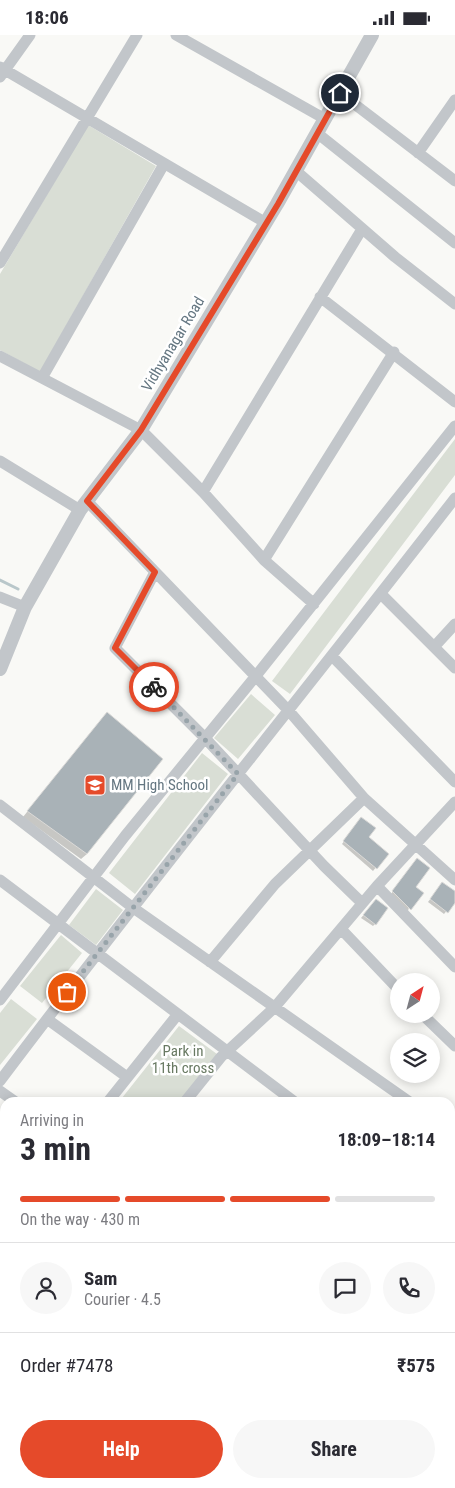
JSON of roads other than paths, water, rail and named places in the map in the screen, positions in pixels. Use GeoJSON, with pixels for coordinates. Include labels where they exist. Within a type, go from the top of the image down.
{"type":"FeatureCollection","features":[{"type":"Feature","properties":{"kind":"street"},"geometry":{"type":"LineString","coordinates":[[30,35],[2,72],[266,223]]}},
{"type":"Feature","properties":{"kind":"street"},"geometry":{"type":"LineString","coordinates":[[0,263],[137,35]]}},
{"type":"Feature","properties":{"kind":"street"},"geometry":{"type":"LineString","coordinates":[[176,35],[325,119]]}},
{"type":"Feature","properties":{"kind":"street","name":"Vidhyanagar Road"},"geometry":{"type":"LineString","coordinates":[[0,669],[25,607],[83,505],[141,430],[266,223],[372,35]]}},
{"type":"Feature","properties":{"kind":"street"},"geometry":{"type":"LineString","coordinates":[[340,93],[455,181]]}},
{"type":"Feature","properties":{"kind":"street"},"geometry":{"type":"LineString","coordinates":[[418,153],[455,100]]}},
{"type":"Feature","properties":{"kind":"street"},"geometry":{"type":"LineString","coordinates":[[317,133],[455,243]]}},
{"type":"Feature","properties":{"kind":"street"},"geometry":{"type":"LineString","coordinates":[[42,378],[164,164]]}},
{"type":"Feature","properties":{"kind":"street"},"geometry":{"type":"LineString","coordinates":[[296,171],[362,229],[455,304]]}},
{"type":"Feature","properties":{"kind":"street"},"geometry":{"type":"LineString","coordinates":[[203,492],[362,229]]}},
{"type":"Feature","properties":{"kind":"street"},"geometry":{"type":"LineString","coordinates":[[320,297],[394,352],[455,402]]}},
{"type":"Feature","properties":{"kind":"street"},"geometry":{"type":"LineString","coordinates":[[264,560],[394,352]]}},
{"type":"Feature","properties":{"kind":"street"},"geometry":{"type":"LineString","coordinates":[[0,356],[141,430],[203,492],[264,560],[314,604]]}},
{"type":"Feature","properties":{"kind":"street"},"geometry":{"type":"LineString","coordinates":[[0,1000],[94,876],[455,426]]}},
{"type":"Feature","properties":{"kind":"street"},"geometry":{"type":"LineString","coordinates":[[0,461],[83,505],[155,572],[289,711],[364,798],[455,879]]}},
{"type":"Feature","properties":{"kind":"street"},"geometry":{"type":"LineString","coordinates":[[0,1081],[132,907],[289,711],[455,498]]}},
{"type":"Feature","properties":{"kind":"street"},"geometry":{"type":"LineString","coordinates":[[155,572],[115,648],[362,903]]}},
{"type":"Feature","properties":{"kind":"street"},"geometry":{"type":"LineString","coordinates":[[381,594],[455,668]]}},
{"type":"Feature","properties":{"kind":"street"},"geometry":{"type":"LineString","coordinates":[[0,597],[25,607]]}},
{"type":"Feature","properties":{"kind":"street"},"geometry":{"type":"LineString","coordinates":[[434,647],[455,623]]}},
{"type":"Feature","properties":{"kind":"street"},"geometry":{"type":"LineString","coordinates":[[332,656],[455,783]]}},
{"type":"Feature","properties":{"kind":"street"},"geometry":{"type":"LineString","coordinates":[[210,962],[275,884],[364,798]]}},
{"type":"Feature","properties":{"kind":"street"},"geometry":{"type":"LineString","coordinates":[[189,1097],[228,1051],[274,1008],[362,903],[455,802]]}},
{"type":"Feature","properties":{"kind":"street"},"geometry":{"type":"LineString","coordinates":[[0,805],[20,823],[94,876],[132,907],[402,1097]]}},
{"type":"Feature","properties":{"kind":"street"},"geometry":{"type":"LineString","coordinates":[[0,880],[228,1051],[284,1097]]}},
{"type":"Feature","properties":{"kind":"street"},"geometry":{"type":"LineString","coordinates":[[377,886],[455,967]]}},
{"type":"Feature","properties":{"kind":"street"},"geometry":{"type":"LineString","coordinates":[[341,929],[390,981]]}},
{"type":"Feature","properties":{"kind":"street"},"geometry":{"type":"LineString","coordinates":[[112,1097],[178,1014]]}},
{"type":"Feature","properties":{"kind":"street"},"geometry":{"type":"LineString","coordinates":[[47,1019],[127,1077]]}},
{"type":"Feature","properties":{"kind":"street"},"geometry":{"type":"LineString","coordinates":[[432,1023],[455,1045]]}},
{"type":"Feature","properties":{"kind":"waterway"},"geometry":{"type":"LineString","coordinates":[[0,580],[18,589]]}},
{"type":"Feature","properties":{"kind":"place","name":"MM High School"},"geometry":{"type":"Point","coordinates":[95,785]}},
{"type":"Feature","properties":{"kind":"park label","name":"Park in 11th cross"},"geometry":{"type":"Point","coordinates":[183,1060]}}]}
